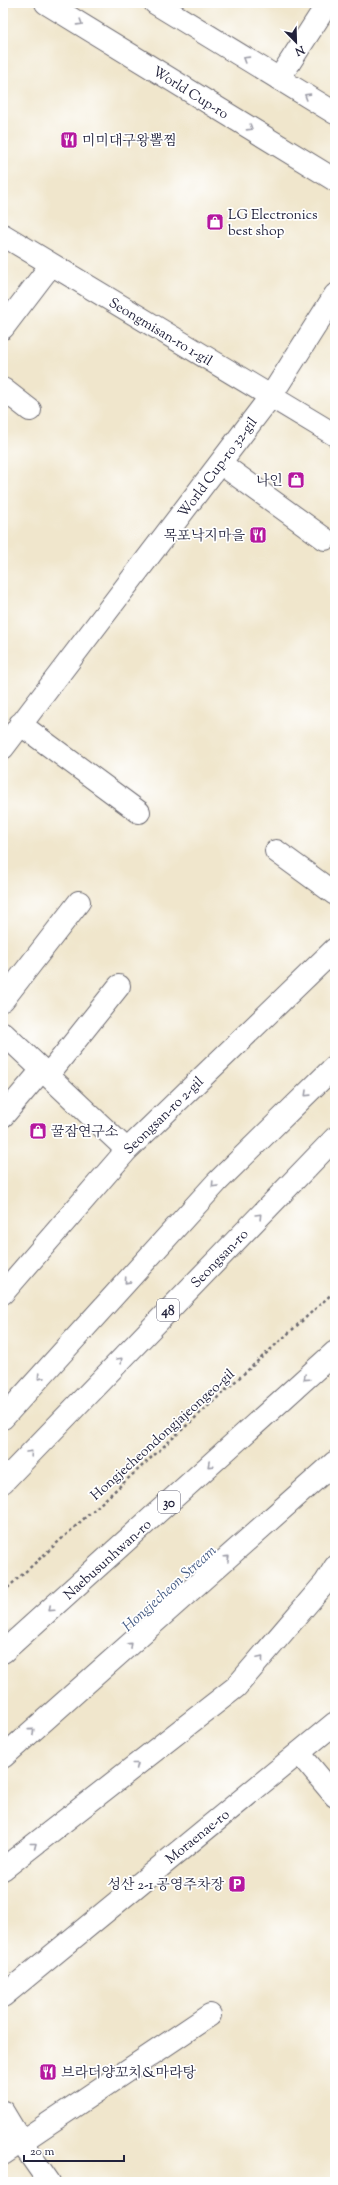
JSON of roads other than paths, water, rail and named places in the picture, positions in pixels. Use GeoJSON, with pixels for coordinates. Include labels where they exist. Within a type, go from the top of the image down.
{"type":"FeatureCollection","features":[{"type":"Feature","properties":{"kind":"main road","name":"World Cup-ro"},"geometry":{"type":"LineString","coordinates":[[46,3],[335,180]]}},
{"type":"Feature","properties":{"kind":"main road"},"geometry":{"type":"LineString","coordinates":[[156,3],[335,113]]}},
{"type":"Feature","properties":{"kind":"main road"},"geometry":{"type":"LineString","coordinates":[[279,79],[328,3]]}},
{"type":"Feature","properties":{"kind":"main road","name":"Seongmisan-ro 1-gil"},"geometry":{"type":"LineString","coordinates":[[3,235],[271,396]]}},
{"type":"Feature","properties":{"kind":"main road"},"geometry":{"type":"LineString","coordinates":[[3,328],[52,265]]}},
{"type":"Feature","properties":{"kind":"main road","name":"World Cup-ro 32-gil"},"geometry":{"type":"LineString","coordinates":[[3,748],[13,725],[220,463],[271,396],[335,295]]}},
{"type":"Feature","properties":{"kind":"main road"},"geometry":{"type":"LineString","coordinates":[[3,389],[30,410]]}},
{"type":"Feature","properties":{"kind":"main road"},"geometry":{"type":"LineString","coordinates":[[271,396],[335,435]]}},
{"type":"Feature","properties":{"kind":"main road"},"geometry":{"type":"LineString","coordinates":[[220,463],[325,538]]}},
{"type":"Feature","properties":{"kind":"main road"},"geometry":{"type":"LineString","coordinates":[[13,725],[139,812]]}},
{"type":"Feature","properties":{"kind":"main road"},"geometry":{"type":"LineString","coordinates":[[276,851],[335,894]]}},
{"type":"Feature","properties":{"kind":"main road"},"geometry":{"type":"LineString","coordinates":[[3,1000],[79,902]]}},
{"type":"Feature","properties":{"kind":"main road","name":"Seongsan-ro 2-gil"},"geometry":{"type":"LineString","coordinates":[[3,1293],[127,1150],[335,949]]}},
{"type":"Feature","properties":{"kind":"main road"},"geometry":{"type":"LineString","coordinates":[[3,1116],[45,1072],[119,986]]}},
{"type":"Feature","properties":{"kind":"main road"},"geometry":{"type":"LineString","coordinates":[[3,1033],[127,1150]]}},
{"type":"Feature","properties":{"kind":"main road"},"geometry":{"type":"LineString","coordinates":[[3,1418],[217,1182],[335,1066]]}},
{"type":"Feature","properties":{"kind":"main road","name":"Seongsan-ro"},"geometry":{"type":"LineString","coordinates":[[3,1482],[60,1420],[335,1138]]}},
{"type":"Feature","properties":{"kind":"main road","name":"Naebusunhwan-ro"},"geometry":{"type":"LineString","coordinates":[[3,1652],[335,1352]]}},
{"type":"Feature","properties":{"kind":"main road"},"geometry":{"type":"LineString","coordinates":[[3,1757],[335,1462]]}},
{"type":"Feature","properties":{"kind":"main road"},"geometry":{"type":"LineString","coordinates":[[3,1869],[236,1687],[325,1583],[335,1567]]}},
{"type":"Feature","properties":{"kind":"main road","name":"Moraenae-ro"},"geometry":{"type":"LineString","coordinates":[[3,1996],[335,1723]]}},
{"type":"Feature","properties":{"kind":"main road"},"geometry":{"type":"LineString","coordinates":[[299,1753],[335,1796]]}},
{"type":"Feature","properties":{"kind":"main road"},"geometry":{"type":"LineString","coordinates":[[12,2148],[210,2015]]}},
{"type":"Feature","properties":{"kind":"main road"},"geometry":{"type":"LineString","coordinates":[[3,2112],[12,2148],[49,2182]]}},
{"type":"Feature","properties":{"kind":"place","name":"미미대구왕뽈찜"},"geometry":{"type":"Point","coordinates":[69,140]}},
{"type":"Feature","properties":{"kind":"place","name":"LG Electronics best shop"},"geometry":{"type":"Point","coordinates":[215,222]}},
{"type":"Feature","properties":{"kind":"place","name":"나인"},"geometry":{"type":"Point","coordinates":[296,480]}},
{"type":"Feature","properties":{"kind":"place","name":"목포낙지마을"},"geometry":{"type":"Point","coordinates":[258,535]}},
{"type":"Feature","properties":{"kind":"place","name":"꿀잠연구소"},"geometry":{"type":"Point","coordinates":[38,1131]}},
{"type":"Feature","properties":{"kind":"place","name":"성산 2-1 공영주차장"},"geometry":{"type":"Point","coordinates":[237,1884]}},
{"type":"Feature","properties":{"kind":"place","name":"브라더양꼬치&마라탕"},"geometry":{"type":"Point","coordinates":[48,2072]}},
{"type":"Feature","properties":{"kind":"water label","name":"Hongjecheon Stream"},"geometry":{"type":"Point","coordinates":[169,1588]}}]}
